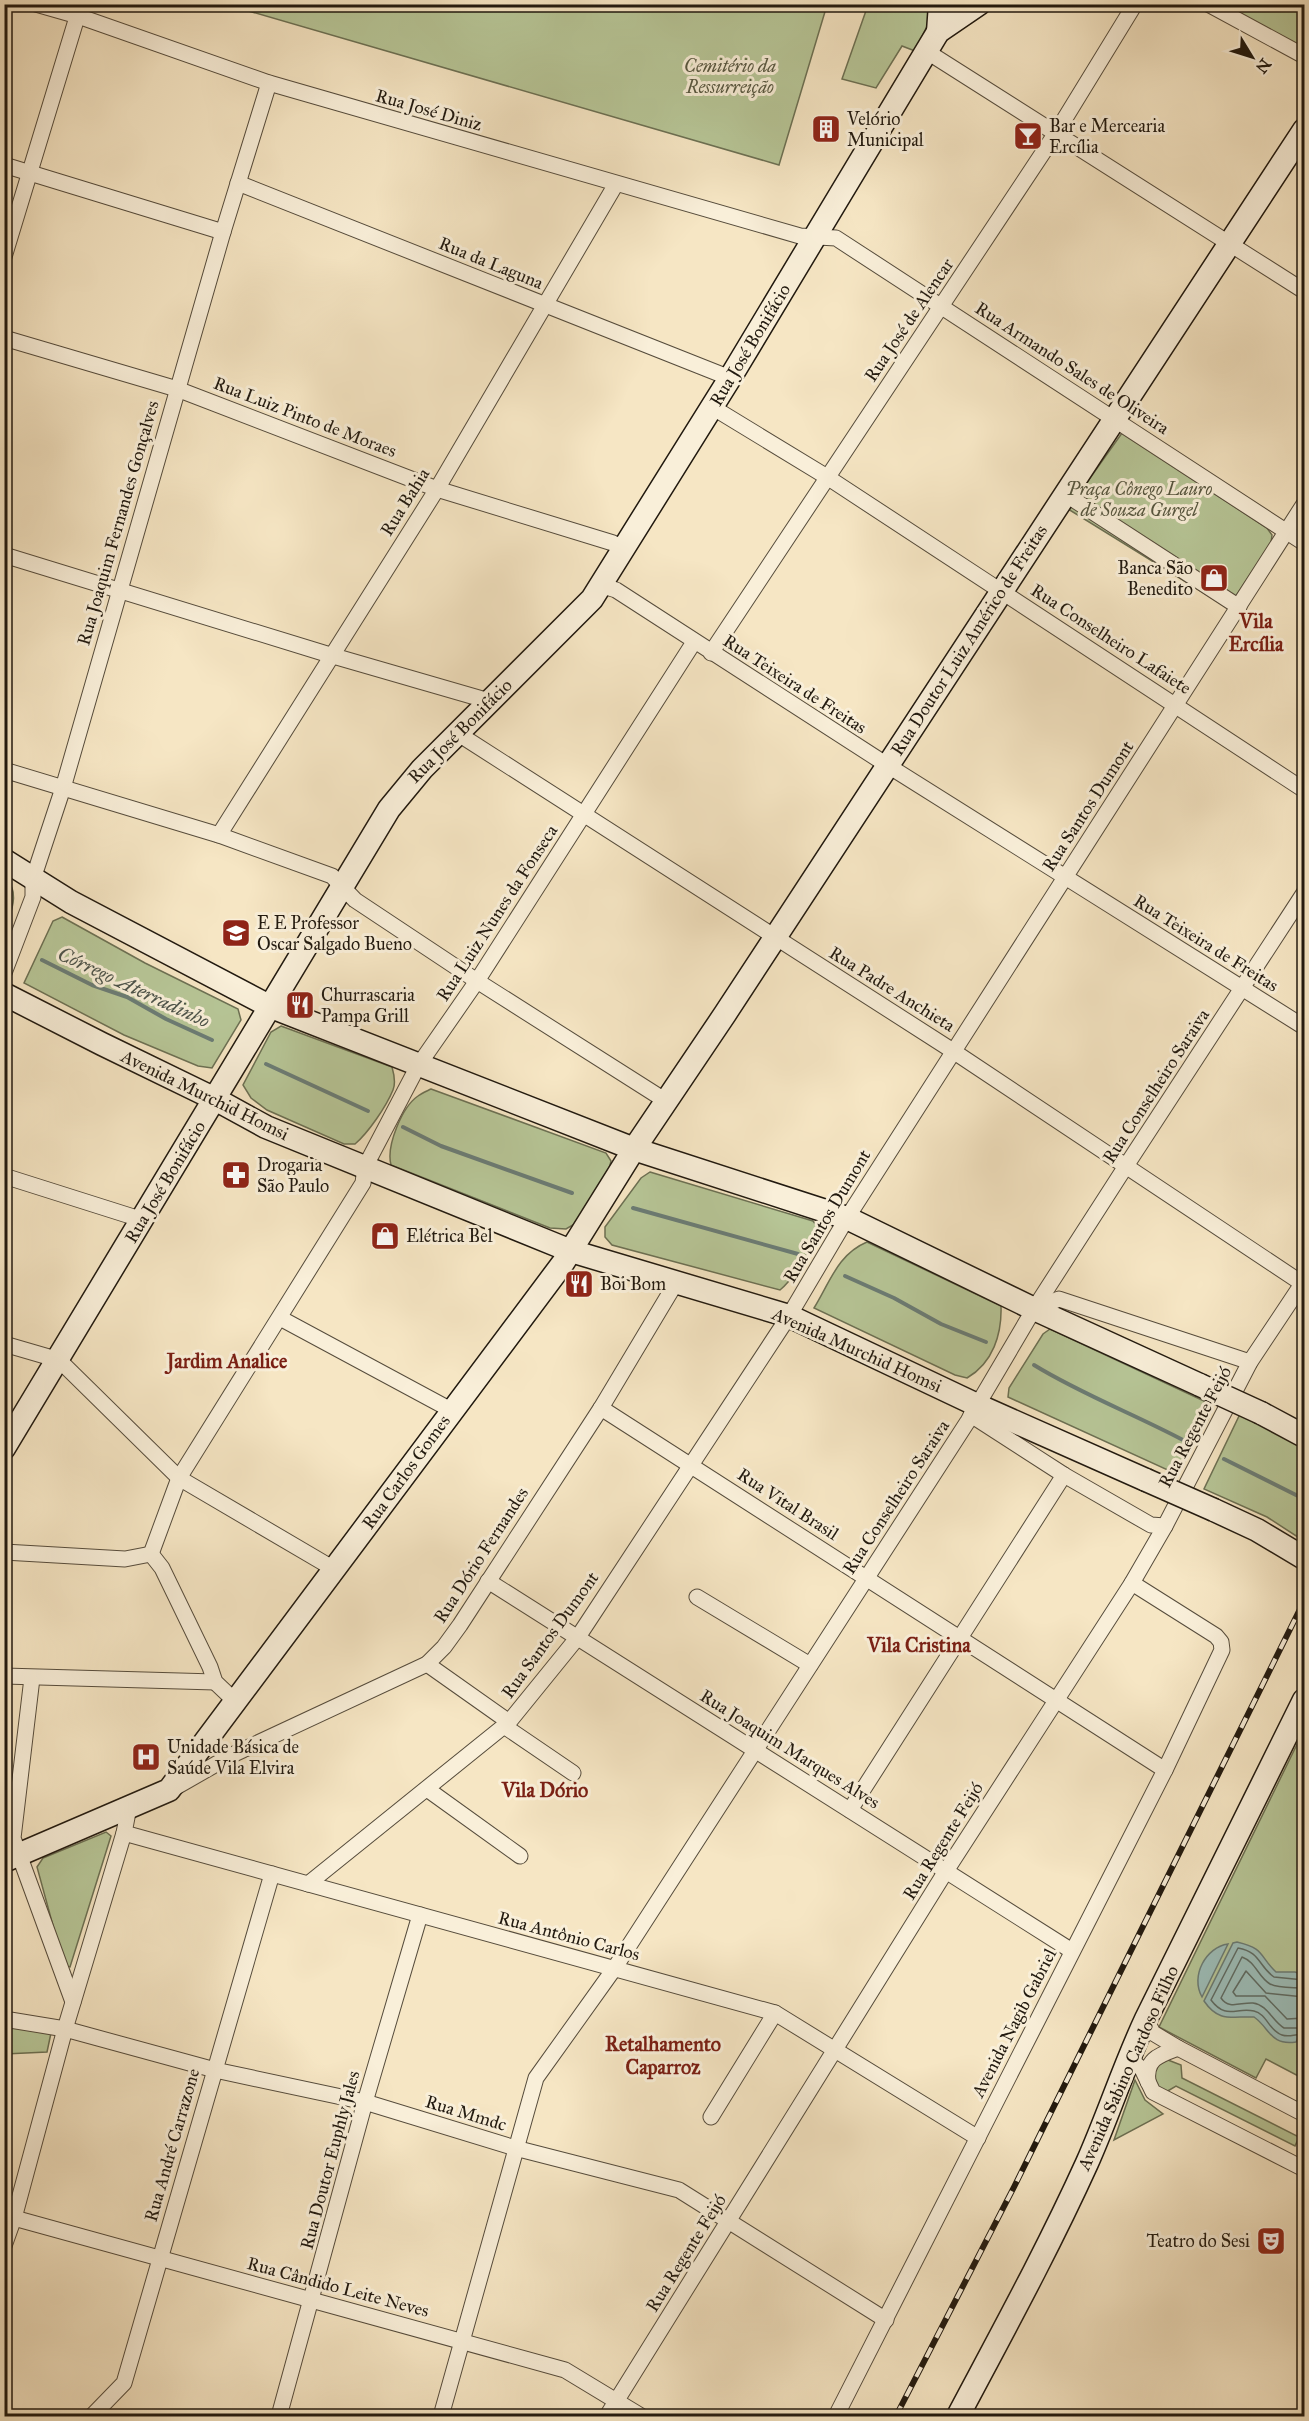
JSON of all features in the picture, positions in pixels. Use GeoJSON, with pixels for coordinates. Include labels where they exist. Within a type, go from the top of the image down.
{"type":"FeatureCollection","features":[{"type":"Feature","properties":{"kind":"street","name":"Rua José Diniz"},"geometry":{"type":"LineString","coordinates":[[36,4],[79,10],[268,83],[800,237],[815,238]]}},
{"type":"Feature","properties":{"kind":"street"},"geometry":{"type":"LineString","coordinates":[[932,42],[940,4]]}},
{"type":"Feature","properties":{"kind":"street"},"geometry":{"type":"LineString","coordinates":[[932,42],[979,4]]}},
{"type":"Feature","properties":{"kind":"street","name":"Rua José de Alencar"},"geometry":{"type":"LineString","coordinates":[[711,653],[1056,133],[1135,4]]}},
{"type":"Feature","properties":{"kind":"street"},"geometry":{"type":"LineString","coordinates":[[1209,4],[1305,56]]}},
{"type":"Feature","properties":{"kind":"street"},"geometry":{"type":"LineString","coordinates":[[4,257],[79,10]]}},
{"type":"Feature","properties":{"kind":"street"},"geometry":{"type":"LineString","coordinates":[[932,42],[1056,133],[1305,291]]}},
{"type":"Feature","properties":{"kind":"street","name":"Rua José Bonifácio"},"geometry":{"type":"LineString","coordinates":[[4,1448],[389,809],[407,783],[592,599],[730,378],[932,42]]}},
{"type":"Feature","properties":{"kind":"street","name":"Rua Joaquim Fernandes Gonçalves"},"geometry":{"type":"LineString","coordinates":[[4,973],[33,897],[33,879],[63,788],[177,389],[268,83]]}},
{"type":"Feature","properties":{"kind":"street","name":"Rua Doutor Luiz Américo de Freitas"},"geometry":{"type":"LineString","coordinates":[[634,1149],[1305,130]]}},
{"type":"Feature","properties":{"kind":"street"},"geometry":{"type":"LineString","coordinates":[[4,165],[223,232]]}},
{"type":"Feature","properties":{"kind":"street","name":"Rua da Laguna"},"geometry":{"type":"LineString","coordinates":[[238,183],[730,378]]}},
{"type":"Feature","properties":{"kind":"street","name":"Rua Bahia"},"geometry":{"type":"LineString","coordinates":[[219,834],[437,489],[616,184]]}},
{"type":"Feature","properties":{"kind":"street","name":"Rua Armando Sales de Oliveira"},"geometry":{"type":"LineString","coordinates":[[815,238],[836,238],[1305,543]]}},
{"type":"Feature","properties":{"kind":"street","name":"Rua Luiz Pinto de Moraes"},"geometry":{"type":"LineString","coordinates":[[4,338],[177,389],[437,489],[624,548]]}},
{"type":"Feature","properties":{"kind":"street","name":"Rua Conselheiro Lafaiete"},"geometry":{"type":"LineString","coordinates":[[712,407],[827,477],[1002,590],[1305,790]]}},
{"type":"Feature","properties":{"kind":"street"},"geometry":{"type":"LineString","coordinates":[[1065,494],[1239,607]]}},
{"type":"Feature","properties":{"kind":"street","name":"Rua Santos Dumont"},"geometry":{"type":"LineString","coordinates":[[308,1884],[507,1724],[578,1637],[789,1316],[847,1218],[1305,504]]}},
{"type":"Feature","properties":{"kind":"street"},"geometry":{"type":"LineString","coordinates":[[4,555],[489,701]]}},
{"type":"Feature","properties":{"kind":"street","name":"Rua Teixeira de Freitas"},"geometry":{"type":"LineString","coordinates":[[600,585],[616,590],[887,765],[1242,990],[1305,1027]]}},
{"type":"Feature","properties":{"kind":"street","name":"Rua Luiz Nunes da Fonseca"},"geometry":{"type":"LineString","coordinates":[[151,1554],[179,1478],[363,1183],[365,1167],[418,1066],[477,981],[694,642]]}},
{"type":"Feature","properties":{"kind":"street","name":"Rua Padre Anchieta"},"geometry":{"type":"LineString","coordinates":[[458,733],[954,1051],[1304,1282]]}},
{"type":"Feature","properties":{"kind":"street"},"geometry":{"type":"LineString","coordinates":[[4,770],[219,834],[332,876],[355,900],[477,981],[666,1101]]}},
{"type":"Feature","properties":{"kind":"street"},"geometry":{"type":"LineString","coordinates":[[4,860],[121,929],[269,1006],[634,1149],[847,1218],[1034,1309],[1261,1413],[1305,1436]]}},
{"type":"Feature","properties":{"kind":"street","name":"Rua Conselheiro Saraiva"},"geometry":{"type":"LineString","coordinates":[[441,2416],[536,2078],[614,1969],[974,1410],[1034,1309],[1305,892]]}},
{"type":"Feature","properties":{"kind":"street","name":"Avenida Murchid Homsi"},"geometry":{"type":"LineString","coordinates":[[4,994],[215,1098],[266,1127],[571,1251],[789,1316],[974,1410],[1214,1510],[1298,1554]]}},
{"type":"Feature","properties":{"kind":"street","name":"Rua Carlos Gomes"},"geometry":{"type":"LineString","coordinates":[[170,1790],[571,1251],[634,1149]]}},
{"type":"Feature","properties":{"kind":"street"},"geometry":{"type":"LineString","coordinates":[[4,1176],[143,1220]]}},
{"type":"Feature","properties":{"kind":"street","name":"Rua Dório Fernandes"},"geometry":{"type":"LineString","coordinates":[[170,1790],[232,1755],[427,1664],[444,1647],[601,1408],[677,1281]]}},
{"type":"Feature","properties":{"kind":"street","name":"Rua Regente Feijó"},"geometry":{"type":"LineString","coordinates":[[607,2416],[946,1871],[1132,1582],[1165,1526],[1250,1362],[1304,1282]]}},
{"type":"Feature","properties":{"kind":"street"},"geometry":{"type":"LineString","coordinates":[[1034,1309],[1059,1299],[1250,1362]]}},
{"type":"Feature","properties":{"kind":"street"},"geometry":{"type":"LineString","coordinates":[[280,1318],[451,1410]]}},
{"type":"Feature","properties":{"kind":"street"},"geometry":{"type":"LineString","coordinates":[[4,1344],[59,1360],[179,1478],[334,1569]]}},
{"type":"Feature","properties":{"kind":"street","name":"Rua Vital Brasil"},"geometry":{"type":"LineString","coordinates":[[601,1408],[1166,1770]]}},
{"type":"Feature","properties":{"kind":"street"},"geometry":{"type":"LineString","coordinates":[[974,1410],[1064,1475],[1151,1525],[1165,1526]]}},
{"type":"Feature","properties":{"kind":"street"},"geometry":{"type":"LineString","coordinates":[[850,1810],[1064,1475]]}},
{"type":"Feature","properties":{"kind":"street"},"geometry":{"type":"LineString","coordinates":[[4,1552],[126,1559],[151,1554],[166,1577],[210,1666],[214,1682],[236,1702]]}},
{"type":"Feature","properties":{"kind":"street","name":"Rua Joaquim Marques Alves"},"geometry":{"type":"LineString","coordinates":[[488,1581],[1072,1951]]}},
{"type":"Feature","properties":{"kind":"street","name":"Avenida Nagib Gabriel"},"geometry":{"type":"LineString","coordinates":[[836,2416],[1166,1770],[1220,1655],[1222,1646],[1216,1636],[1132,1582]]}},
{"type":"Feature","properties":{"kind":"street"},"geometry":{"type":"LineString","coordinates":[[698,1597],[810,1665]]}},
{"type":"Feature","properties":{"kind":"street"},"geometry":{"type":"LineString","coordinates":[[427,1664],[573,1773]]}},
{"type":"Feature","properties":{"kind":"street"},"geometry":{"type":"LineString","coordinates":[[4,1676],[214,1682]]}},
{"type":"Feature","properties":{"kind":"street"},"geometry":{"type":"LineString","coordinates":[[32,1678],[11,1847],[73,2002]]}},
{"type":"Feature","properties":{"kind":"street","name":"Avenida Sabino Cardoso Filho"},"geometry":{"type":"LineString","coordinates":[[958,2416],[1010,2318],[1087,2163],[1127,2060],[1146,2019],[1301,1710]]}},
{"type":"Feature","properties":{"kind":"street"},"geometry":{"type":"LineString","coordinates":[[208,1740],[222,1752],[232,1755]]}},
{"type":"Feature","properties":{"kind":"street"},"geometry":{"type":"LineString","coordinates":[[427,1789],[520,1856]]}},
{"type":"Feature","properties":{"kind":"street"},"geometry":{"type":"LineString","coordinates":[[11,1847],[129,1807],[170,1790]]}},
{"type":"Feature","properties":{"kind":"street"},"geometry":{"type":"LineString","coordinates":[[4,2246],[14,2218],[65,2029],[124,1833],[129,1807]]}},
{"type":"Feature","properties":{"kind":"street","name":"Rua Antônio Carlos"},"geometry":{"type":"LineString","coordinates":[[124,1833],[775,2013],[978,2138]]}},
{"type":"Feature","properties":{"kind":"street","name":"Rua André Carrazone"},"geometry":{"type":"LineString","coordinates":[[92,2416],[123,2383],[272,1874]]}},
{"type":"Feature","properties":{"kind":"street","name":"Rua Doutor Euphly Jales"},"geometry":{"type":"LineString","coordinates":[[279,2416],[365,2102],[420,1915]]}},
{"type":"Feature","properties":{"kind":"street"},"geometry":{"type":"LineString","coordinates":[[711,2117],[775,2013]]}},
{"type":"Feature","properties":{"kind":"street","name":"Rua Mmdc"},"geometry":{"type":"LineString","coordinates":[[4,2019],[65,2029],[215,2070],[365,2102],[515,2148],[679,2190],[886,2320]]}},
{"type":"Feature","properties":{"kind":"street"},"geometry":{"type":"LineString","coordinates":[[1146,2019],[1153,2033],[1178,2048],[1305,2114]]}},
{"type":"Feature","properties":{"kind":"street"},"geometry":{"type":"LineString","coordinates":[[1127,2060],[1160,2047],[1178,2048]]}},
{"type":"Feature","properties":{"kind":"street"},"geometry":{"type":"LineString","coordinates":[[1148,2083],[1148,2066],[1162,2054],[1178,2048]]}},
{"type":"Feature","properties":{"kind":"street"},"geometry":{"type":"LineString","coordinates":[[1127,2060],[1142,2069],[1153,2092],[1305,2169]]}},
{"type":"Feature","properties":{"kind":"street","name":"Rua Cândido Leite Neves"},"geometry":{"type":"LineString","coordinates":[[14,2218],[566,2370],[641,2416]]}},
{"type":"Feature","properties":{"kind":"green space"},"geometry":{"type":"Polygon","coordinates":[[[1225,4],[1304,5],[1304,50],[1224,8],[1225,4]]]}},
{"type":"Feature","properties":{"kind":"green space","name":"Cemitério da Ressurreição"},"geometry":{"type":"Polygon","coordinates":[[[228,5],[827,5],[779,165],[228,5]]]}},
{"type":"Feature","properties":{"kind":"green space"},"geometry":{"type":"Polygon","coordinates":[[[868,5],[931,5],[929,22],[915,51],[902,46],[876,88],[842,79],[868,5]]]}},
{"type":"Feature","properties":{"kind":"green space","name":"Praça Cônego Lauro de Souza Gurgel"},"geometry":{"type":"Polygon","coordinates":[[[1122,433],[1267,528],[1272,535],[1271,543],[1228,608],[1068,509],[1122,433]]]}},
{"type":"Feature","properties":{"kind":"green space"},"geometry":{"type":"Polygon","coordinates":[[[5,879],[13,890],[14,897],[5,933],[5,879]]]}},
{"type":"Feature","properties":{"kind":"green space"},"geometry":{"type":"Polygon","coordinates":[[[62,917],[145,963],[238,1009],[241,1020],[212,1068],[198,1066],[124,1035],[24,983],[53,921],[62,917]]]}},
{"type":"Feature","properties":{"kind":"green space"},"geometry":{"type":"Polygon","coordinates":[[[281,1026],[392,1067],[394,1084],[390,1097],[371,1127],[355,1144],[344,1144],[267,1110],[251,1098],[243,1085],[271,1032],[281,1026]]]}},
{"type":"Feature","properties":{"kind":"green space"},"geometry":{"type":"Polygon","coordinates":[[[431,1089],[606,1153],[611,1161],[609,1169],[578,1222],[566,1229],[550,1228],[391,1165],[393,1138],[401,1118],[412,1101],[431,1089]]]}},
{"type":"Feature","properties":{"kind":"green space"},"geometry":{"type":"Polygon","coordinates":[[[650,1172],[813,1221],[819,1229],[797,1270],[780,1290],[612,1245],[605,1237],[605,1227],[641,1178],[650,1172]]]}},
{"type":"Feature","properties":{"kind":"green space"},"geometry":{"type":"Polygon","coordinates":[[[867,1242],[1001,1306],[998,1337],[989,1356],[976,1372],[967,1378],[955,1375],[814,1308],[842,1261],[857,1247],[867,1242]]]}},
{"type":"Feature","properties":{"kind":"green space"},"geometry":{"type":"Polygon","coordinates":[[[1050,1329],[1204,1401],[1209,1418],[1181,1468],[1172,1472],[1008,1397],[1009,1388],[1043,1334],[1050,1329]]]}},
{"type":"Feature","properties":{"kind":"green space"},"geometry":{"type":"Polygon","coordinates":[[[1240,1414],[1304,1443],[1304,1541],[1267,1517],[1204,1489],[1240,1414]]]}},
{"type":"Feature","properties":{"kind":"green space"},"geometry":{"type":"Polygon","coordinates":[[[1304,1730],[1304,2079],[1266,2059],[1256,2078],[1159,2027],[1304,1730]]]}},
{"type":"Feature","properties":{"kind":"green space"},"geometry":{"type":"Polygon","coordinates":[[[106,1832],[111,1836],[70,1967],[64,1966],[37,1867],[43,1858],[106,1832]]]}},
{"type":"Feature","properties":{"kind":"green space"},"geometry":{"type":"Polygon","coordinates":[[[4,2025],[51,2033],[47,2052],[5,2054],[4,2025]]]}},
{"type":"Feature","properties":{"kind":"green space"},"geometry":{"type":"Polygon","coordinates":[[[1168,2060],[1181,2065],[1182,2078],[1299,2137],[1295,2146],[1176,2086],[1166,2092],[1154,2083],[1155,2068],[1168,2060]]]}},
{"type":"Feature","properties":{"kind":"green space"},"geometry":{"type":"Polygon","coordinates":[[[1135,2080],[1145,2100],[1163,2114],[1114,2140],[1135,2080]]]}},
{"type":"Feature","properties":{"kind":"water"},"geometry":{"type":"Polygon","coordinates":[[[1233,1943],[1253,1947],[1261,1953],[1276,1972],[1295,1972],[1304,1975],[1304,2026],[1296,2042],[1287,2043],[1276,2039],[1254,2017],[1226,2017],[1215,2013],[1204,2001],[1233,1943]]]}},
{"type":"Feature","properties":{"kind":"water"},"geometry":{"type":"Polygon","coordinates":[[[1228,1944],[1202,1997],[1198,1980],[1202,1964],[1213,1951],[1228,1944]]]}},
{"type":"Feature","properties":{"kind":"waterway","name":"Córrego Aterradinho"},"geometry":{"type":"LineString","coordinates":[[42,960],[92,985],[127,997],[166,1019],[212,1040]]}},
{"type":"Feature","properties":{"kind":"waterway","name":"Córrego Aterradinho"},"geometry":{"type":"LineString","coordinates":[[266,1064],[368,1111]]}},
{"type":"Feature","properties":{"kind":"waterway","name":"Córrego Aterradinho"},"geometry":{"type":"LineString","coordinates":[[403,1127],[441,1146],[572,1193]]}},
{"type":"Feature","properties":{"kind":"waterway","name":"Córrego Aterradinho"},"geometry":{"type":"LineString","coordinates":[[633,1208],[798,1254]]}},
{"type":"Feature","properties":{"kind":"waterway","name":"Córrego Aterradinho"},"geometry":{"type":"LineString","coordinates":[[845,1276],[894,1298],[941,1324],[986,1342]]}},
{"type":"Feature","properties":{"kind":"waterway","name":"Córrego Aterradinho"},"geometry":{"type":"LineString","coordinates":[[1034,1365],[1183,1440]]}},
{"type":"Feature","properties":{"kind":"waterway","name":"Córrego Aterradinho"},"geometry":{"type":"LineString","coordinates":[[1224,1459],[1304,1499]]}},
{"type":"Feature","properties":{"kind":"railway"},"geometry":{"type":"LineString","coordinates":[[896,2416],[1014,2187],[1304,1601]]}},
{"type":"Feature","properties":{"kind":"place","name":"Velório Municipal"},"geometry":{"type":"Point","coordinates":[826,129]}},
{"type":"Feature","properties":{"kind":"place","name":"Bar e Mercearia Ercília"},"geometry":{"type":"Point","coordinates":[1028,136]}},
{"type":"Feature","properties":{"kind":"place","name":"Banca São Benedito"},"geometry":{"type":"Point","coordinates":[1214,578]}},
{"type":"Feature","properties":{"kind":"place","name":"E E Professor Oscar Salgado Bueno"},"geometry":{"type":"Point","coordinates":[236,933]}},
{"type":"Feature","properties":{"kind":"place","name":"Churrascaria Pampa Grill"},"geometry":{"type":"Point","coordinates":[300,1005]}},
{"type":"Feature","properties":{"kind":"place","name":"Drogaria São Paulo"},"geometry":{"type":"Point","coordinates":[236,1175]}},
{"type":"Feature","properties":{"kind":"place","name":"Elétrica Bel"},"geometry":{"type":"Point","coordinates":[385,1236]}},
{"type":"Feature","properties":{"kind":"place","name":"Boi Bom"},"geometry":{"type":"Point","coordinates":[579,1284]}},
{"type":"Feature","properties":{"kind":"place","name":"Unidade Básica de Saúde Vila Elvira"},"geometry":{"type":"Point","coordinates":[146,1757]}},
{"type":"Feature","properties":{"kind":"place","name":"Teatro do Sesi"},"geometry":{"type":"Point","coordinates":[1271,2241]}},
{"type":"Feature","properties":{"kind":"district","name":"Vila Ercília"},"geometry":{"type":"Point","coordinates":[1256,632]}},
{"type":"Feature","properties":{"kind":"district","name":"Jardim Analice"},"geometry":{"type":"Point","coordinates":[227,1361]}},
{"type":"Feature","properties":{"kind":"district","name":"Vila Cristina"},"geometry":{"type":"Point","coordinates":[919,1645]}},
{"type":"Feature","properties":{"kind":"district","name":"Vila Dório"},"geometry":{"type":"Point","coordinates":[545,1790]}},
{"type":"Feature","properties":{"kind":"district","name":"Retalhamento Caparroz"},"geometry":{"type":"Point","coordinates":[663,2056]}}]}
